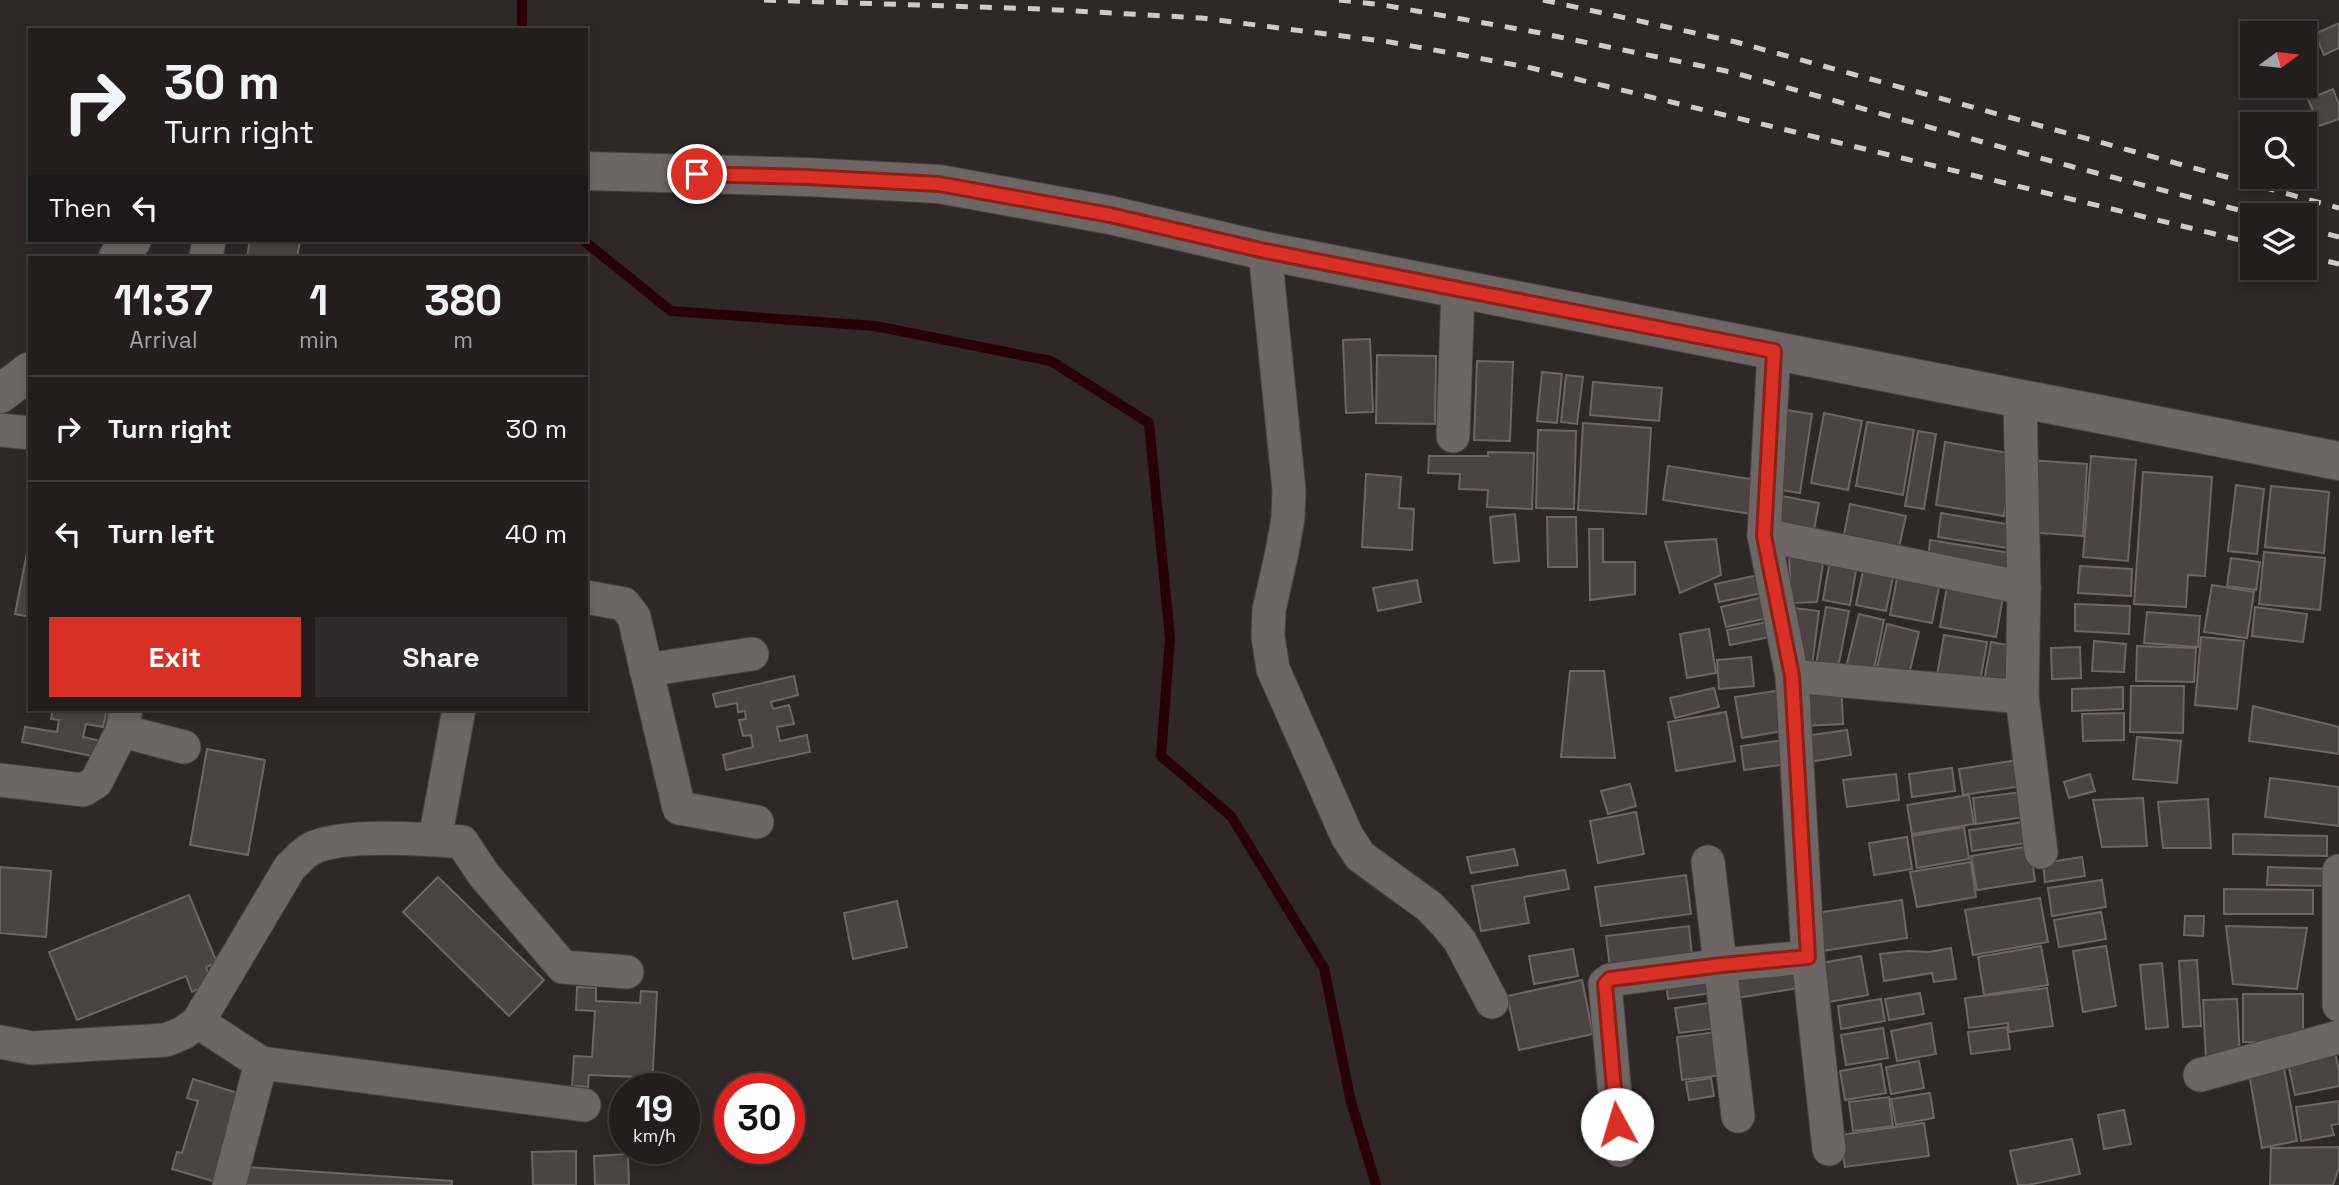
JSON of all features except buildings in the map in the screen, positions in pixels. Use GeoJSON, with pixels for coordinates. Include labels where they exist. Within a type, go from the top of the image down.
{"type":"FeatureCollection","features":[{"type":"Feature","properties":{"kind":"street"},"geometry":{"type":"LineString","coordinates":[[601,172],[806,177],[939,184],[1110,215],[1265,251],[2339,461]]}},
{"type":"Feature","properties":{"kind":"street"},"geometry":{"type":"LineString","coordinates":[[119,256],[129,242]]}},
{"type":"Feature","properties":{"kind":"street"},"geometry":{"type":"LineString","coordinates":[[1265,251],[1289,490],[1288,518],[1269,610],[1268,636],[1273,669],[1347,836],[1360,856],[1430,907],[1446,924],[1460,941],[1492,1002]]}},
{"type":"Feature","properties":{"kind":"street"},"geometry":{"type":"LineString","coordinates":[[1453,436],[1458,289]]}},
{"type":"Feature","properties":{"kind":"street"},"geometry":{"type":"LineString","coordinates":[[1774,351],[1764,536],[1792,676],[1808,957],[1829,1149]]}},
{"type":"Feature","properties":{"kind":"street"},"geometry":{"type":"LineString","coordinates":[[0,394],[28,373]]}},
{"type":"Feature","properties":{"kind":"street"},"geometry":{"type":"LineString","coordinates":[[2020,399],[2024,588],[2022,697],[2041,852]]}},
{"type":"Feature","properties":{"kind":"street"},"geometry":{"type":"LineString","coordinates":[[0,430],[28,433]]}},
{"type":"Feature","properties":{"kind":"street"},"geometry":{"type":"LineString","coordinates":[[1764,536],[2024,588]]}},
{"type":"Feature","properties":{"kind":"street"},"geometry":{"type":"LineString","coordinates":[[588,597],[624,604],[634,617],[679,808],[757,822]]}},
{"type":"Feature","properties":{"kind":"street"},"geometry":{"type":"LineString","coordinates":[[646,670],[752,654]]}},
{"type":"Feature","properties":{"kind":"street"},"geometry":{"type":"LineString","coordinates":[[1792,676],[2022,697]]}},
{"type":"Feature","properties":{"kind":"street"},"geometry":{"type":"LineString","coordinates":[[435,839],[458,711]]}},
{"type":"Feature","properties":{"kind":"street"},"geometry":{"type":"LineString","coordinates":[[0,780],[83,790],[96,782],[124,720],[184,747]]}},
{"type":"Feature","properties":{"kind":"street"},"geometry":{"type":"LineString","coordinates":[[0,1042],[32,1048],[166,1040],[183,1032],[198,1023],[290,867],[310,849],[340,839],[435,839],[462,842],[485,875],[563,967],[626,972]]}},
{"type":"Feature","properties":{"kind":"street"},"geometry":{"type":"LineString","coordinates":[[1708,862],[1738,1116]]}},
{"type":"Feature","properties":{"kind":"street"},"geometry":{"type":"LineString","coordinates":[[2339,871],[2339,1005]]}},
{"type":"Feature","properties":{"kind":"street"},"geometry":{"type":"LineString","coordinates":[[1620,1150],[1605,984],[1610,979],[1808,957]]}},
{"type":"Feature","properties":{"kind":"street"},"geometry":{"type":"LineString","coordinates":[[198,1023],[261,1063],[584,1105]]}},
{"type":"Feature","properties":{"kind":"street"},"geometry":{"type":"LineString","coordinates":[[2200,1075],[2339,1037]]}},
{"type":"Feature","properties":{"kind":"street"},"geometry":{"type":"LineString","coordinates":[[229,1185],[261,1063]]}},
{"type":"Feature","properties":{"kind":"waterway"},"geometry":{"type":"LineString","coordinates":[[522,0],[522,28]]}},
{"type":"Feature","properties":{"kind":"waterway"},"geometry":{"type":"LineString","coordinates":[[585,242],[671,311],[875,326],[1051,361],[1149,423],[1170,638],[1161,756],[1231,816],[1324,968],[1351,1102],[1376,1185]]}},
{"type":"Feature","properties":{"kind":"railway"},"geometry":{"type":"LineString","coordinates":[[764,0],[1040,9],[1201,18],[1390,42],[1527,67],[2240,240]]}},
{"type":"Feature","properties":{"kind":"railway"},"geometry":{"type":"LineString","coordinates":[[1339,0],[1383,5],[1535,32],[1731,72],[2240,210]]}},
{"type":"Feature","properties":{"kind":"railway"},"geometry":{"type":"LineString","coordinates":[[1543,0],[1736,42],[2339,208]]}},
{"type":"Feature","properties":{"kind":"railway"},"geometry":{"type":"LineString","coordinates":[[2317,231],[2339,237]]}},
{"type":"Feature","properties":{"kind":"railway"},"geometry":{"type":"LineString","coordinates":[[2317,259],[2339,264]]}},
{"type":"Feature","properties":{"kind":"route"},"geometry":{"type":"LineString","coordinates":[[697,174],[939,184],[1110,215],[1265,251],[1774,351],[1764,536],[1792,676],[1808,957],[1610,979],[1605,984],[1605,992],[1617,1124]]}}]}
